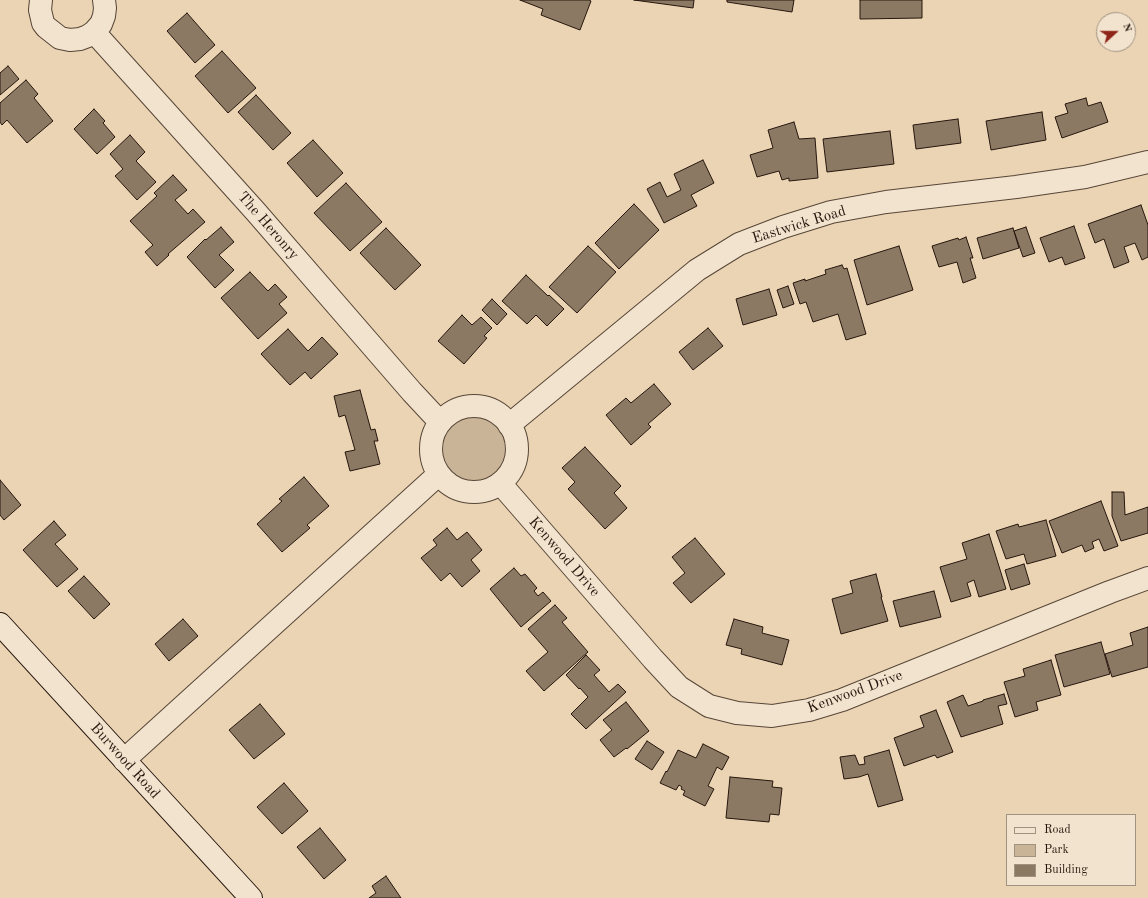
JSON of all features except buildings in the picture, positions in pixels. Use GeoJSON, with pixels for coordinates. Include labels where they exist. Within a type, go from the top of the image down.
{"type":"FeatureCollection","features":[{"type":"Feature","properties":{"kind":"street"},"geometry":{"type":"LineString","coordinates":[[41,0],[40,10],[46,27],[60,38],[70,40],[88,36],[101,24],[104,16],[104,0]]}},
{"type":"Feature","properties":{"kind":"street","name":"The Heronry"},"geometry":{"type":"LineString","coordinates":[[94,32],[256,212],[412,392],[440,422]]}},
{"type":"Feature","properties":{"kind":"street","name":"Eastwick Road"},"geometry":{"type":"LineString","coordinates":[[509,425],[697,270],[739,244],[783,227],[831,212],[886,202],[1016,187],[1085,177],[1148,162]]}},
{"type":"Feature","properties":{"kind":"street"},"geometry":{"type":"LineString","coordinates":[[471,406],[480,406],[495,412],[504,418],[512,430],[517,450],[514,465],[510,472],[496,487],[484,492],[470,493],[460,490],[443,480],[434,465],[431,451],[432,440],[440,422],[455,410],[471,406]]}},
{"type":"Feature","properties":{"kind":"street"},"geometry":{"type":"LineString","coordinates":[[124,760],[439,474]]}},
{"type":"Feature","properties":{"kind":"street","name":"Kenwood Drive"},"geometry":{"type":"LineString","coordinates":[[500,483],[679,687],[709,706],[737,713],[772,716],[809,710],[842,700],[1148,578]]}},
{"type":"Feature","properties":{"kind":"street","name":"Burwood Road"},"geometry":{"type":"LineString","coordinates":[[0,624],[251,898]]}},
{"type":"Feature","properties":{"kind":"green space"},"geometry":{"type":"Polygon","coordinates":[[[473,413],[491,417],[504,429],[511,446],[508,464],[498,476],[480,485],[461,485],[447,471],[438,454],[441,436],[450,422],[473,413]]]}}]}
